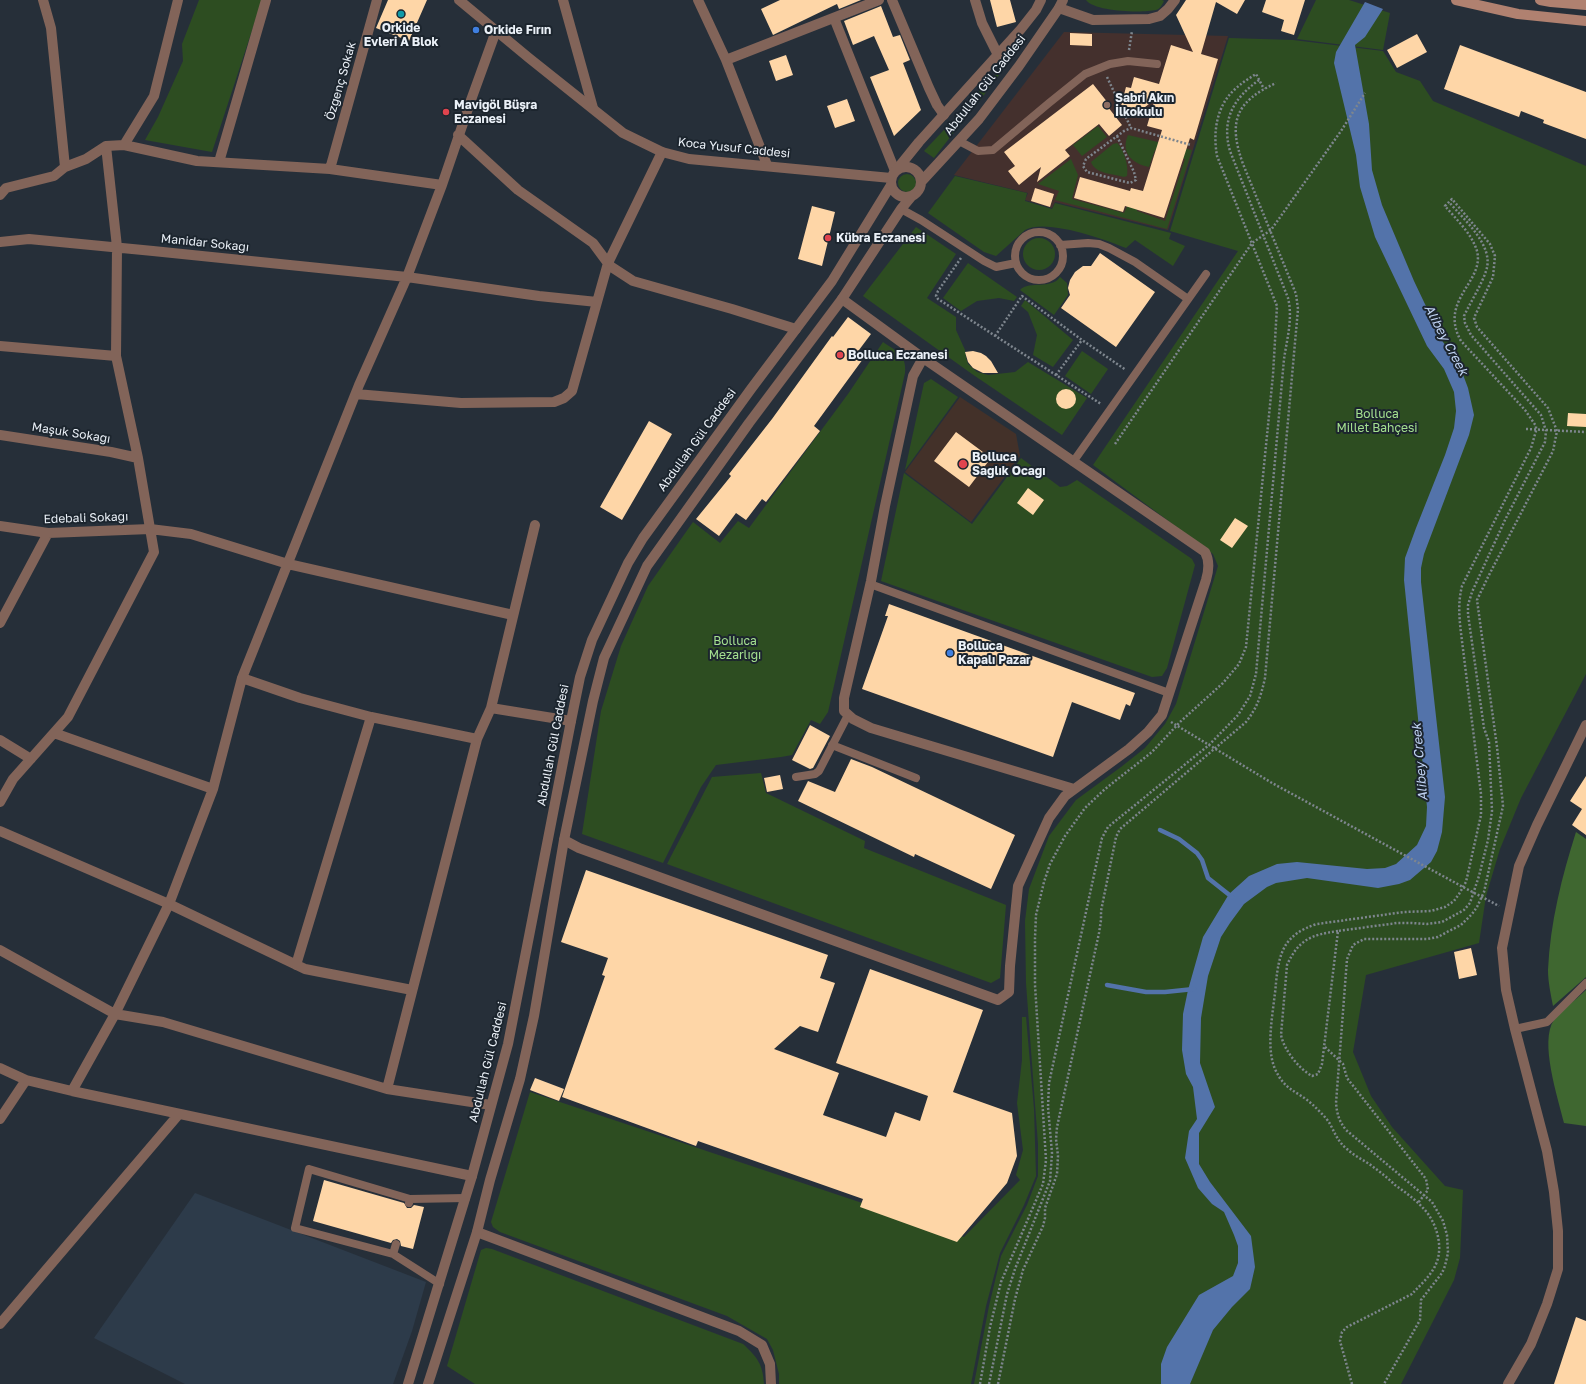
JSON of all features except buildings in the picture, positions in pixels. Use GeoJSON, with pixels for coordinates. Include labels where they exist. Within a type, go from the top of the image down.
{"type":"FeatureCollection","features":[{"type":"Feature","properties":{"kind":"main road"},"geometry":{"type":"LineString","coordinates":[[1456,0],[1518,14],[1586,21]]}},
{"type":"Feature","properties":{"kind":"main road"},"geometry":{"type":"LineString","coordinates":[[1540,0],[1586,5]]}},
{"type":"Feature","properties":{"kind":"street"},"geometry":{"type":"LineString","coordinates":[[43,0],[51,28],[65,167]]}},
{"type":"Feature","properties":{"kind":"street"},"geometry":{"type":"LineString","coordinates":[[124,145],[154,96],[178,0]]}},
{"type":"Feature","properties":{"kind":"street"},"geometry":{"type":"LineString","coordinates":[[218,162],[266,0]]}},
{"type":"Feature","properties":{"kind":"street","name":"Özgenç Sokak"},"geometry":{"type":"LineString","coordinates":[[330,169],[378,0]]}},
{"type":"Feature","properties":{"kind":"street","name":"Koca Yusuf Caddesi"},"geometry":{"type":"LineString","coordinates":[[459,0],[623,133],[662,152],[689,159],[894,176]]}},
{"type":"Feature","properties":{"kind":"street"},"geometry":{"type":"LineString","coordinates":[[563,0],[593,108]]}},
{"type":"Feature","properties":{"kind":"street"},"geometry":{"type":"LineString","coordinates":[[698,0],[726,60],[767,165]]}},
{"type":"Feature","properties":{"kind":"street"},"geometry":{"type":"LineString","coordinates":[[726,60],[879,0]]}},
{"type":"Feature","properties":{"kind":"street"},"geometry":{"type":"LineString","coordinates":[[892,0],[928,88],[937,105],[944,114]]}},
{"type":"Feature","properties":{"kind":"street"},"geometry":{"type":"LineString","coordinates":[[975,0],[982,23],[998,55]]}},
{"type":"Feature","properties":{"kind":"street","name":"Abdullah Gül Caddesi"},"geometry":{"type":"LineString","coordinates":[[408,1384],[466,1198],[511,1029],[580,677],[592,640],[628,563],[643,538],[675,492],[832,282],[894,176],[919,142],[1021,29],[1036,10],[1041,0]]}},
{"type":"Feature","properties":{"kind":"street"},"geometry":{"type":"LineString","coordinates":[[1061,4],[1093,20],[1149,19],[1160,16],[1176,0]]}},
{"type":"Feature","properties":{"kind":"street","name":"Abdullah Gül Caddesi"},"geometry":{"type":"LineString","coordinates":[[921,182],[979,119],[1019,66],[1061,4]]}},
{"type":"Feature","properties":{"kind":"street"},"geometry":{"type":"LineString","coordinates":[[834,18],[894,176],[896,194],[900,197],[911,197]]}},
{"type":"Feature","properties":{"kind":"street"},"geometry":{"type":"LineString","coordinates":[[72,1091],[114,1014],[169,904],[212,789],[242,678],[356,394],[407,277],[442,185],[458,135],[496,31]]}},
{"type":"Feature","properties":{"kind":"street"},"geometry":{"type":"LineString","coordinates":[[458,135],[518,190],[593,243],[610,266],[633,281],[796,329]]}},
{"type":"Feature","properties":{"kind":"street"},"geometry":{"type":"LineString","coordinates":[[2,190],[54,176],[65,167],[86,159],[106,146],[124,145],[197,161],[330,169],[442,185]]}},
{"type":"Feature","properties":{"kind":"street"},"geometry":{"type":"LineString","coordinates":[[0,802],[13,779],[68,717],[154,552],[138,458],[116,356],[117,247],[106,146]]}},
{"type":"Feature","properties":{"kind":"street"},"geometry":{"type":"LineString","coordinates":[[356,394],[461,403],[554,402],[564,398],[572,391],[608,263],[662,152]]}},
{"type":"Feature","properties":{"kind":"street"},"geometry":{"type":"LineString","coordinates":[[428,1384],[477,1232],[490,1180],[520,1079],[534,1016],[564,840],[593,701],[604,658],[647,566],[749,423],[842,299],[901,209],[918,191],[921,182],[920,177],[915,170],[907,167],[894,176]]}},
{"type":"Feature","properties":{"kind":"street","name":"Manidar Sokağı"},"geometry":{"type":"LineString","coordinates":[[0,242],[29,239],[117,247],[407,277],[539,296],[597,302]]}},
{"type":"Feature","properties":{"kind":"street"},"geometry":{"type":"LineString","coordinates":[[564,840],[579,848],[998,1000],[1009,992],[1010,966],[1018,886],[1049,818],[1064,796],[1129,749],[1148,732],[1162,715],[1168,692],[1209,569],[1208,558],[1205,552],[923,358],[842,299]]}},
{"type":"Feature","properties":{"kind":"street"},"geometry":{"type":"LineString","coordinates":[[0,346],[116,356]]}},
{"type":"Feature","properties":{"kind":"street"},"geometry":{"type":"LineString","coordinates":[[923,358],[913,376],[870,584],[844,698],[844,711],[853,719],[871,728],[1074,789]]}},
{"type":"Feature","properties":{"kind":"street","name":"Maşuk Sokağı"},"geometry":{"type":"LineString","coordinates":[[0,435],[111,452],[138,458]]}},
{"type":"Feature","properties":{"kind":"street","name":"Edebali Sokağı"},"geometry":{"type":"LineString","coordinates":[[0,526],[48,533],[150,529],[191,534],[288,564],[513,615]]}},
{"type":"Feature","properties":{"kind":"street"},"geometry":{"type":"LineString","coordinates":[[387,1089],[477,739],[491,708],[535,526]]}},
{"type":"Feature","properties":{"kind":"street"},"geometry":{"type":"LineString","coordinates":[[0,623],[48,533]]}},
{"type":"Feature","properties":{"kind":"street"},"geometry":{"type":"LineString","coordinates":[[242,678],[300,698],[371,717],[477,739]]}},
{"type":"Feature","properties":{"kind":"street"},"geometry":{"type":"LineString","coordinates":[[491,708],[571,721]]}},
{"type":"Feature","properties":{"kind":"street"},"geometry":{"type":"LineString","coordinates":[[296,965],[371,717]]}},
{"type":"Feature","properties":{"kind":"street"},"geometry":{"type":"LineString","coordinates":[[1508,1384],[1531,1344],[1547,1304],[1558,1269],[1558,1231],[1554,1192],[1547,1151],[1514,1029],[1506,990],[1502,948],[1519,866],[1536,825],[1586,725]]}},
{"type":"Feature","properties":{"kind":"street"},"geometry":{"type":"LineString","coordinates":[[54,733],[212,789]]}},
{"type":"Feature","properties":{"kind":"street"},"geometry":{"type":"LineString","coordinates":[[0,740],[31,759]]}},
{"type":"Feature","properties":{"kind":"street"},"geometry":{"type":"LineString","coordinates":[[0,831],[169,904],[305,969],[412,990]]}},
{"type":"Feature","properties":{"kind":"street"},"geometry":{"type":"LineString","coordinates":[[0,950],[114,1014],[163,1022],[387,1089],[491,1105]]}},
{"type":"Feature","properties":{"kind":"street"},"geometry":{"type":"LineString","coordinates":[[0,1068],[26,1080],[72,1091],[490,1180]]}},
{"type":"Feature","properties":{"kind":"street"},"geometry":{"type":"LineString","coordinates":[[0,1119],[26,1080]]}},
{"type":"Feature","properties":{"kind":"street"},"geometry":{"type":"LineString","coordinates":[[0,1324],[179,1114]]}},
{"type":"Feature","properties":{"kind":"street"},"geometry":{"type":"LineString","coordinates":[[477,1232],[740,1331],[762,1345],[770,1364],[772,1384]]}},
{"type":"Feature","properties":{"kind":"lane"},"geometry":{"type":"LineString","coordinates":[[958,141],[978,151],[993,150],[1085,74],[1102,67],[1128,61],[1157,64]]}},
{"type":"Feature","properties":{"kind":"lane"},"geometry":{"type":"LineString","coordinates":[[901,209],[996,267],[1016,263]]}},
{"type":"Feature","properties":{"kind":"lane"},"geometry":{"type":"LineString","coordinates":[[1031,233],[1046,233],[1053,237],[1060,245],[1063,257],[1061,265],[1057,272],[1051,277],[1043,280],[1028,278],[1021,273],[1016,263],[1015,250],[1018,243],[1031,233]]}},
{"type":"Feature","properties":{"kind":"lane"},"geometry":{"type":"LineString","coordinates":[[1060,245],[1088,243],[1098,244],[1109,248],[1135,262],[1188,299]]}},
{"type":"Feature","properties":{"kind":"lane"},"geometry":{"type":"LineString","coordinates":[[1073,462],[1206,274]]}},
{"type":"Feature","properties":{"kind":"lane"},"geometry":{"type":"LineString","coordinates":[[870,584],[1168,692]]}},
{"type":"Feature","properties":{"kind":"lane"},"geometry":{"type":"LineString","coordinates":[[796,777],[816,774],[819,772],[848,715]]}},
{"type":"Feature","properties":{"kind":"lane"},"geometry":{"type":"LineString","coordinates":[[832,745],[916,778]]}},
{"type":"Feature","properties":{"kind":"lane"},"geometry":{"type":"LineString","coordinates":[[1514,1029],[1548,1022],[1586,983]]}},
{"type":"Feature","properties":{"kind":"lane"},"geometry":{"type":"LineString","coordinates":[[440,1284],[393,1254],[295,1228],[309,1169],[409,1201],[466,1198]]}},
{"type":"Feature","properties":{"kind":"lane"},"geometry":{"type":"LineString","coordinates":[[393,1254],[396,1244]]}},
{"type":"Feature","properties":{"kind":"path"},"geometry":{"type":"LineString","coordinates":[[1128,61],[1134,19]]}},
{"type":"Feature","properties":{"kind":"path"},"geometry":{"type":"LineString","coordinates":[[1102,67],[1131,128]]}},
{"type":"Feature","properties":{"kind":"path"},"geometry":{"type":"LineString","coordinates":[[1256,74],[1264,89]]}},
{"type":"Feature","properties":{"kind":"path"},"geometry":{"type":"LineString","coordinates":[[998,1384],[1015,1299],[1023,1270],[1043,1226],[1045,1208],[1057,1174],[1057,1127],[1099,933],[1101,920],[1100,911],[1116,836],[1120,829],[1238,730],[1258,705],[1265,678],[1298,309],[1296,294],[1243,164],[1235,134],[1239,115],[1246,102],[1264,89],[1276,83]]}},
{"type":"Feature","properties":{"kind":"path"},"geometry":{"type":"LineString","coordinates":[[1115,444],[1252,243],[1271,230],[1365,93]]}},
{"type":"Feature","properties":{"kind":"path"},"geometry":{"type":"LineString","coordinates":[[1118,136],[1136,176],[1136,180],[1130,183],[1087,172],[1083,166],[1086,159],[1118,136],[1131,128],[1191,145]]}},
{"type":"Feature","properties":{"kind":"path"},"geometry":{"type":"LineString","coordinates":[[1352,1384],[1340,1341],[1342,1332],[1347,1327],[1412,1294],[1433,1271],[1437,1263],[1439,1252],[1436,1230],[1424,1208],[1372,1166],[1346,1149],[1329,1123],[1312,1104],[1300,1095],[1288,1089],[1284,1084],[1271,1057],[1276,977],[1280,956],[1285,945],[1303,928],[1324,923],[1404,912],[1431,911],[1445,907],[1454,901],[1466,882],[1481,815],[1481,794],[1458,610],[1459,599],[1462,586],[1524,463],[1531,448],[1536,431],[1533,420],[1526,410],[1457,335],[1454,317],[1456,307],[1476,268],[1478,260],[1477,252],[1473,244],[1461,225],[1444,206],[1452,200],[1490,244],[1495,256],[1493,277],[1474,318],[1477,327],[1548,408],[1557,431],[1553,451],[1477,600],[1498,755],[1503,806],[1496,843],[1482,897],[1478,907],[1461,925],[1438,937],[1364,939],[1353,945],[1346,969],[1336,1103],[1337,1114],[1341,1124],[1377,1157],[1432,1202],[1443,1221],[1448,1245],[1447,1260],[1442,1273],[1421,1300],[1420,1320],[1384,1384]]}},
{"type":"Feature","properties":{"kind":"path"},"geometry":{"type":"LineString","coordinates":[[1338,932],[1321,1071],[1312,1076],[1306,1073],[1283,1043],[1281,1035],[1287,965],[1291,955],[1308,938],[1321,934],[1397,923],[1427,924],[1442,922],[1464,910],[1470,902],[1488,840],[1492,811],[1489,742],[1484,728],[1468,614],[1468,604],[1505,520],[1542,449],[1545,442],[1546,431],[1541,415],[1471,335],[1465,324],[1464,316],[1487,269],[1488,258],[1486,249],[1481,240],[1449,202]]}},
{"type":"Feature","properties":{"kind":"path"},"geometry":{"type":"LineString","coordinates":[[967,250],[938,291],[936,296],[938,299],[1110,410]]}},
{"type":"Feature","properties":{"kind":"path"},"geometry":{"type":"LineString","coordinates":[[995,336],[1022,296],[1082,340],[1135,375]]}},
{"type":"Feature","properties":{"kind":"path"},"geometry":{"type":"LineString","coordinates":[[1056,375],[1082,340]]}},
{"type":"Feature","properties":{"kind":"path"},"geometry":{"type":"LineString","coordinates":[[1526,429],[1536,431],[1586,432]]}},
{"type":"Feature","properties":{"kind":"path"},"geometry":{"type":"LineString","coordinates":[[1176,726],[1272,784],[1399,851],[1456,884],[1509,910]]}},
{"type":"Feature","properties":{"kind":"path"},"geometry":{"type":"LineString","coordinates":[[1324,1046],[1343,1064],[1347,1078],[1426,1179],[1428,1190],[1418,1203]]}},
{"type":"Feature","properties":{"kind":"shaded area","name":"Sabri Akın İlkokulu"},"geometry":{"type":"Polygon","coordinates":[[[1064,32],[1228,36],[1168,230],[1055,202],[1052,208],[1025,200],[1028,193],[954,175],[1064,32]]]}},
{"type":"Feature","properties":{"kind":"shaded area","name":"Bolluca Sağlık Ocağı"},"geometry":{"type":"Polygon","coordinates":[[[960,397],[1016,434],[1020,456],[971,522],[905,472],[960,397]]]}},
{"type":"Feature","properties":{"kind":"shaded area"},"geometry":{"type":"Polygon","coordinates":[[[195,1193],[426,1282],[412,1331],[393,1384],[185,1384],[94,1338],[195,1193]]]}},
{"type":"Feature","properties":{"kind":"green space"},"geometry":{"type":"Polygon","coordinates":[[[199,0],[262,0],[212,152],[145,140],[158,117],[183,61],[182,44],[199,0]]]}},
{"type":"Feature","properties":{"kind":"green space"},"geometry":{"type":"Polygon","coordinates":[[[1086,0],[1164,1],[1160,8],[1156,10],[1119,11],[1099,7],[1086,0]]]}},
{"type":"Feature","properties":{"kind":"green space"},"geometry":{"type":"Polygon","coordinates":[[[1316,0],[1349,0],[1390,13],[1383,50],[1297,39],[1316,0]]]}},
{"type":"Feature","properties":{"kind":"green space","name":"Bolluca Millet Bahçesi"},"geometry":{"type":"Polygon","coordinates":[[[1229,38],[1293,40],[1383,51],[1396,72],[1420,81],[1433,101],[1586,166],[1586,674],[1521,798],[1500,849],[1486,896],[1479,943],[1366,975],[1353,1052],[1371,1096],[1392,1127],[1445,1186],[1463,1190],[1460,1258],[1454,1280],[1401,1384],[974,1384],[989,1306],[1001,1256],[1027,1205],[1038,1176],[1038,1144],[1026,983],[1025,921],[1029,889],[1049,836],[1076,800],[1145,748],[1165,724],[1176,704],[1218,566],[1213,554],[1093,465],[1238,251],[1170,231],[1229,38]]]}},
{"type":"Feature","properties":{"kind":"green space"},"geometry":{"type":"Polygon","coordinates":[[[1000,70],[1002,71],[975,107],[969,102],[1000,70]]]}},
{"type":"Feature","properties":{"kind":"green space"},"geometry":{"type":"Polygon","coordinates":[[[959,114],[965,118],[934,158],[924,151],[959,114]]]}},
{"type":"Feature","properties":{"kind":"green space"},"geometry":{"type":"Polygon","coordinates":[[[1098,126],[1107,137],[1082,156],[1073,145],[1098,126]]]}},
{"type":"Feature","properties":{"kind":"green space"},"geometry":{"type":"Polygon","coordinates":[[[1128,135],[1192,150],[1167,229],[1055,200],[1059,191],[1038,184],[1071,159],[1078,175],[1072,199],[1124,213],[1128,205],[1137,207],[1137,211],[1165,221],[1185,159],[1155,150],[1149,167],[1143,166],[1133,160],[1127,152],[1126,141],[1128,135]]]}},
{"type":"Feature","properties":{"kind":"green space"},"geometry":{"type":"Polygon","coordinates":[[[1117,143],[1122,149],[1127,163],[1127,176],[1124,177],[1096,169],[1091,162],[1113,144],[1117,143]]]}},
{"type":"Feature","properties":{"kind":"green space"},"geometry":{"type":"Polygon","coordinates":[[[903,174],[911,174],[916,179],[914,190],[911,192],[903,192],[898,187],[898,179],[903,174]]]}},
{"type":"Feature","properties":{"kind":"green space"},"geometry":{"type":"Polygon","coordinates":[[[955,176],[1027,193],[1025,201],[1052,209],[1055,203],[1171,233],[1169,239],[1185,246],[1173,266],[1135,240],[1126,248],[1090,235],[1046,226],[1034,227],[1025,230],[996,256],[984,252],[928,213],[955,176]]]}},
{"type":"Feature","properties":{"kind":"green space"},"geometry":{"type":"Polygon","coordinates":[[[916,227],[956,254],[927,298],[956,317],[956,330],[965,350],[968,364],[977,372],[988,375],[1015,372],[1028,362],[1087,398],[1062,435],[972,374],[863,296],[916,227]]]}},
{"type":"Feature","properties":{"kind":"green space"},"geometry":{"type":"Polygon","coordinates":[[[1039,238],[1050,243],[1055,254],[1050,265],[1039,270],[1028,265],[1023,254],[1028,243],[1039,238]]]}},
{"type":"Feature","properties":{"kind":"green space"},"geometry":{"type":"Polygon","coordinates":[[[968,263],[1017,297],[1014,301],[999,298],[977,301],[961,311],[943,298],[968,263]]]}},
{"type":"Feature","properties":{"kind":"green space"},"geometry":{"type":"Polygon","coordinates":[[[1060,277],[1067,283],[1068,295],[1054,315],[1020,290],[1024,287],[1051,283],[1060,277]]]}},
{"type":"Feature","properties":{"kind":"green space"},"geometry":{"type":"Polygon","coordinates":[[[1025,300],[1073,340],[1053,367],[1033,355],[1037,335],[1028,312],[1021,306],[1025,300]]]}},
{"type":"Feature","properties":{"kind":"green space","name":"Bolluca Mezarlığı"},"geometry":{"type":"Polygon","coordinates":[[[883,342],[900,354],[904,362],[905,373],[828,712],[820,724],[811,720],[792,755],[716,765],[701,787],[663,863],[582,834],[601,711],[621,646],[648,586],[693,522],[720,543],[738,521],[749,528],[848,394],[883,342]]]}},
{"type":"Feature","properties":{"kind":"green space"},"geometry":{"type":"Polygon","coordinates":[[[1082,351],[1108,369],[1091,394],[1065,376],[1082,351]]]}},
{"type":"Feature","properties":{"kind":"green space"},"geometry":{"type":"Polygon","coordinates":[[[931,379],[958,397],[905,470],[924,383],[931,379]]]}},
{"type":"Feature","properties":{"kind":"green space"},"geometry":{"type":"Polygon","coordinates":[[[1021,458],[1060,487],[1067,486],[1077,480],[1192,559],[1195,565],[1167,668],[1162,676],[1152,677],[881,581],[904,473],[972,524],[1021,458]]]}},
{"type":"Feature","properties":{"kind":"green space"},"geometry":{"type":"Polygon","coordinates":[[[761,773],[766,793],[865,841],[864,848],[1006,905],[1000,978],[991,983],[667,864],[712,777],[761,773]]]}},
{"type":"Feature","properties":{"kind":"green space"},"geometry":{"type":"Polygon","coordinates":[[[1576,832],[1586,839],[1586,977],[1553,1006],[1548,970],[1551,935],[1566,866],[1576,832]]]}},
{"type":"Feature","properties":{"kind":"green space"},"geometry":{"type":"Polygon","coordinates":[[[1586,990],[1586,1126],[1564,1123],[1551,1070],[1548,1041],[1550,1029],[1554,1020],[1586,990]]]}},
{"type":"Feature","properties":{"kind":"green space"},"geometry":{"type":"Polygon","coordinates":[[[1022,1017],[1026,1017],[1034,1109],[1036,1176],[1024,1205],[1000,1253],[986,1306],[971,1384],[779,1384],[779,1374],[773,1350],[767,1339],[727,1316],[500,1232],[493,1227],[491,1222],[530,1092],[964,1237],[1020,1180],[1016,1175],[1023,1150],[1017,1103],[1022,1060],[1022,1017]]]}},
{"type":"Feature","properties":{"kind":"green space"},"geometry":{"type":"Polygon","coordinates":[[[486,1248],[743,1344],[752,1353],[761,1366],[764,1384],[475,1384],[447,1366],[481,1250],[486,1248]]]}},
{"type":"Feature","properties":{"kind":"water"},"geometry":{"type":"Polygon","coordinates":[[[1365,2],[1383,9],[1365,37],[1355,45],[1369,124],[1372,170],[1382,205],[1414,281],[1443,342],[1459,364],[1468,388],[1474,415],[1469,435],[1424,554],[1421,568],[1421,582],[1445,797],[1442,832],[1437,851],[1431,862],[1410,880],[1399,884],[1378,888],[1307,878],[1276,883],[1267,887],[1244,904],[1221,937],[1208,976],[1201,1018],[1200,1063],[1215,1107],[1199,1133],[1199,1164],[1210,1182],[1251,1236],[1255,1267],[1250,1289],[1232,1307],[1213,1330],[1190,1384],[1161,1384],[1161,1364],[1167,1347],[1199,1295],[1233,1276],[1238,1263],[1238,1246],[1224,1212],[1212,1204],[1198,1188],[1185,1158],[1189,1131],[1197,1119],[1193,1087],[1186,1074],[1182,1050],[1183,1014],[1203,937],[1229,894],[1249,876],[1277,864],[1297,862],[1367,869],[1385,868],[1396,864],[1417,845],[1426,826],[1427,807],[1404,580],[1405,558],[1445,455],[1454,428],[1456,411],[1454,392],[1444,369],[1427,346],[1375,237],[1360,187],[1356,155],[1334,63],[1336,52],[1365,2]]]}},
{"type":"Feature","properties":{"kind":"waterway"},"geometry":{"type":"LineString","coordinates":[[1160,830],[1179,839],[1197,853],[1202,860],[1208,878],[1232,897]]}},
{"type":"Feature","properties":{"kind":"waterway"},"geometry":{"type":"LineString","coordinates":[[1107,985],[1146,992],[1194,989]]}},
{"type":"Feature","properties":{"kind":"place","name":"Orkide Evleri A Blok"},"geometry":{"type":"Point","coordinates":[401,14]}},
{"type":"Feature","properties":{"kind":"place","name":"Orkide Fırın"},"geometry":{"type":"Point","coordinates":[476,30]}},
{"type":"Feature","properties":{"kind":"place","name":"Sabri Akın İlkokulu"},"geometry":{"type":"Point","coordinates":[1107,105]}},
{"type":"Feature","properties":{"kind":"place","name":"Mavigöl Büşra Eczanesi"},"geometry":{"type":"Point","coordinates":[446,112]}},
{"type":"Feature","properties":{"kind":"place","name":"Kübra Eczanesi"},"geometry":{"type":"Point","coordinates":[828,238]}},
{"type":"Feature","properties":{"kind":"place","name":"Bolluca Eczanesi"},"geometry":{"type":"Point","coordinates":[840,355]}},
{"type":"Feature","properties":{"kind":"place","name":"Bolluca Sağlık Ocağı"},"geometry":{"type":"Point","coordinates":[963,464]}},
{"type":"Feature","properties":{"kind":"place","name":"Bolluca Kapalı Pazar"},"geometry":{"type":"Point","coordinates":[950,653]}},
{"type":"Feature","properties":{"kind":"water label","name":"Alibey Creek"},"geometry":{"type":"Point","coordinates":[1446,340]}},
{"type":"Feature","properties":{"kind":"water label","name":"Alibey Creek"},"geometry":{"type":"Point","coordinates":[1420,762]}}]}
